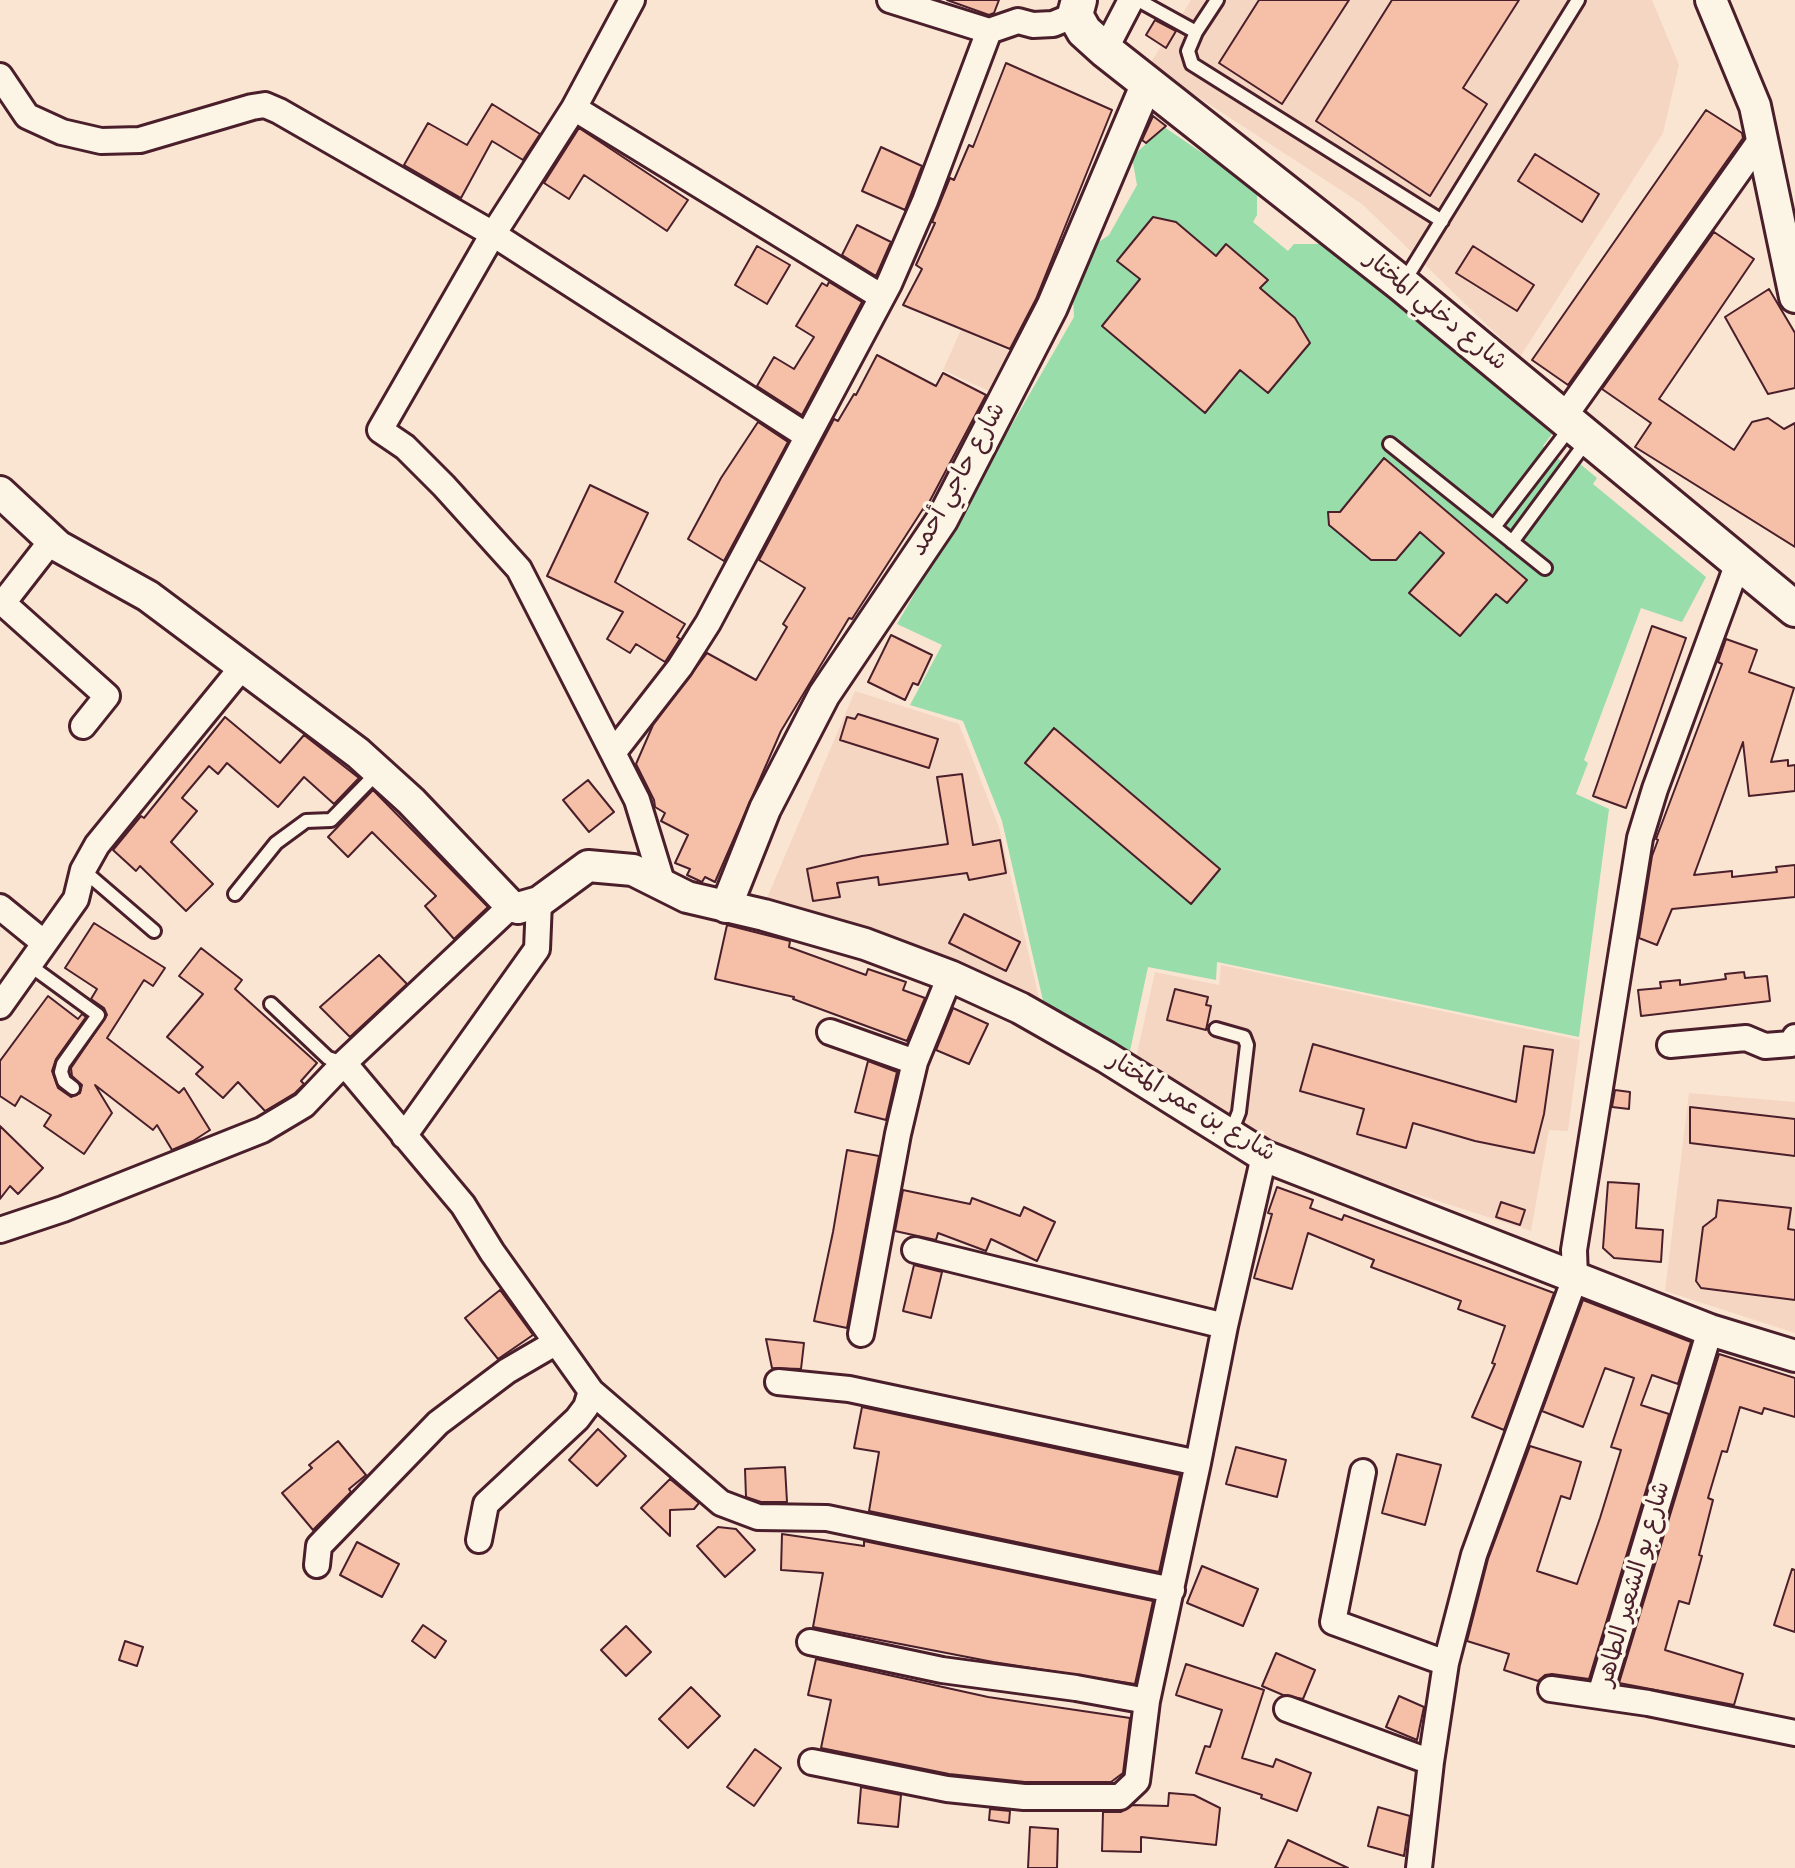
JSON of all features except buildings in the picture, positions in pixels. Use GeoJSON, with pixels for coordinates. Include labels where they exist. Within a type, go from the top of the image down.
{"type":"FeatureCollection","features":[{"type":"Feature","properties":{"kind":"main road","name":"شارع دخلي المختار"},"geometry":{"type":"LineString","coordinates":[[1077,8],[1084,31],[1105,50],[1402,284],[1795,609]]}},
{"type":"Feature","properties":{"kind":"street"},"geometry":{"type":"LineString","coordinates":[[632,0],[574,108],[493,234],[380,430],[405,447],[519,569],[637,800],[663,885]]}},
{"type":"Feature","properties":{"kind":"street"},"geometry":{"type":"LineString","coordinates":[[890,0],[989,31]]}},
{"type":"Feature","properties":{"kind":"street"},"geometry":{"type":"LineString","coordinates":[[1105,50],[1131,0]]}},
{"type":"Feature","properties":{"kind":"street"},"geometry":{"type":"LineString","coordinates":[[1711,0],[1755,106],[1795,297]]}},
{"type":"Feature","properties":{"kind":"street"},"geometry":{"type":"LineString","coordinates":[[613,753],[680,667],[708,623],[882,297],[925,201],[989,31],[1015,10],[1033,25],[1053,24],[1077,8]]}},
{"type":"Feature","properties":{"kind":"street"},"geometry":{"type":"LineString","coordinates":[[0,76],[27,116],[62,132],[101,141],[140,140],[265,105],[493,234],[807,436]]}},
{"type":"Feature","properties":{"kind":"street","name":"شارع حاجي أحمد"},"geometry":{"type":"LineString","coordinates":[[726,907],[765,809],[824,695],[942,520],[1052,307],[1147,83]]}},
{"type":"Feature","properties":{"kind":"street"},"geometry":{"type":"LineString","coordinates":[[574,108],[882,297]]}},
{"type":"Feature","properties":{"kind":"street"},"geometry":{"type":"LineString","coordinates":[[1575,427],[1762,138]]}},
{"type":"Feature","properties":{"kind":"street"},"geometry":{"type":"LineString","coordinates":[[0,492],[52,540],[148,596],[358,753],[525,904],[537,949],[404,1136]]}},
{"type":"Feature","properties":{"kind":"street"},"geometry":{"type":"LineString","coordinates":[[52,540],[3,603],[107,696],[83,726]]}},
{"type":"Feature","properties":{"kind":"street"},"geometry":{"type":"LineString","coordinates":[[1419,1868],[1446,1663],[1474,1555],[1575,1278],[1574,1250],[1640,838],[1738,563]]}},
{"type":"Feature","properties":{"kind":"street"},"geometry":{"type":"LineString","coordinates":[[0,1006],[76,899],[83,870],[97,845],[243,666]]}},
{"type":"Feature","properties":{"kind":"street","name":"شارع بن عمر المختار"},"geometry":{"type":"LineString","coordinates":[[525,904],[588,866],[633,870],[687,897],[865,944],[950,976],[1020,1008],[1106,1057],[1264,1156],[1710,1330],[1795,1356]]}},
{"type":"Feature","properties":{"kind":"street"},"geometry":{"type":"LineString","coordinates":[[0,1230],[63,1209],[262,1130],[304,1105],[344,1063],[525,904]]}},
{"type":"Feature","properties":{"kind":"street"},"geometry":{"type":"LineString","coordinates":[[0,907],[43,942]]}},
{"type":"Feature","properties":{"kind":"street"},"geometry":{"type":"LineString","coordinates":[[861,1334],[898,1134],[915,1062],[950,976]]}},
{"type":"Feature","properties":{"kind":"street"},"geometry":{"type":"LineString","coordinates":[[830,1032],[915,1062]]}},
{"type":"Feature","properties":{"kind":"street"},"geometry":{"type":"LineString","coordinates":[[1670,1045],[1746,1038],[1765,1046],[1791,1044],[1795,1037]]}},
{"type":"Feature","properties":{"kind":"street"},"geometry":{"type":"LineString","coordinates":[[344,1063],[463,1205],[555,1343],[591,1391],[721,1503],[758,1517],[827,1518],[1172,1590]]}},
{"type":"Feature","properties":{"kind":"street"},"geometry":{"type":"LineString","coordinates":[[812,1762],[947,1789],[1024,1797],[1120,1797],[1137,1781],[1147,1701],[1225,1326],[1264,1156]]}},
{"type":"Feature","properties":{"kind":"street"},"geometry":{"type":"LineString","coordinates":[[915,1250],[1225,1326]]}},
{"type":"Feature","properties":{"kind":"street","name":"شارع بو الشعير الطاهر"},"geometry":{"type":"LineString","coordinates":[[1710,1330],[1600,1695],[1795,1733]]}},
{"type":"Feature","properties":{"kind":"street"},"geometry":{"type":"LineString","coordinates":[[317,1565],[319,1546],[438,1423],[507,1371],[555,1343]]}},
{"type":"Feature","properties":{"kind":"street"},"geometry":{"type":"LineString","coordinates":[[778,1382],[849,1389],[1198,1463]]}},
{"type":"Feature","properties":{"kind":"street"},"geometry":{"type":"LineString","coordinates":[[479,1540],[486,1504],[577,1419],[586,1407],[591,1391]]}},
{"type":"Feature","properties":{"kind":"street"},"geometry":{"type":"LineString","coordinates":[[1363,1472],[1333,1622],[1446,1663]]}},
{"type":"Feature","properties":{"kind":"street"},"geometry":{"type":"LineString","coordinates":[[810,1642],[942,1670],[1147,1701]]}},
{"type":"Feature","properties":{"kind":"street"},"geometry":{"type":"LineString","coordinates":[[1551,1689],[1600,1695]]}},
{"type":"Feature","properties":{"kind":"street"},"geometry":{"type":"LineString","coordinates":[[1287,1709],[1431,1762]]}},
{"type":"Feature","properties":{"kind":"lane"},"geometry":{"type":"LineString","coordinates":[[1138,0],[1196,32]]}},
{"type":"Feature","properties":{"kind":"lane"},"geometry":{"type":"LineString","coordinates":[[1217,0],[1196,32],[1188,51],[1192,64],[1442,221]]}},
{"type":"Feature","properties":{"kind":"lane"},"geometry":{"type":"LineString","coordinates":[[1402,284],[1578,0]]}},
{"type":"Feature","properties":{"kind":"lane"},"geometry":{"type":"LineString","coordinates":[[1494,527],[1575,427]]}},
{"type":"Feature","properties":{"kind":"lane"},"geometry":{"type":"LineString","coordinates":[[1512,542],[1575,427]]}},
{"type":"Feature","properties":{"kind":"lane"},"geometry":{"type":"LineString","coordinates":[[1390,444],[1545,568]]}},
{"type":"Feature","properties":{"kind":"lane"},"geometry":{"type":"LineString","coordinates":[[235,894],[276,843],[306,821],[331,820],[379,771]]}},
{"type":"Feature","properties":{"kind":"lane"},"geometry":{"type":"LineString","coordinates":[[83,870],[154,931]]}},
{"type":"Feature","properties":{"kind":"lane"},"geometry":{"type":"LineString","coordinates":[[28,964],[98,1015],[63,1064],[61,1072],[64,1081],[73,1088]]}},
{"type":"Feature","properties":{"kind":"lane"},"geometry":{"type":"LineString","coordinates":[[271,1004],[328,1058],[344,1063]]}},
{"type":"Feature","properties":{"kind":"lane"},"geometry":{"type":"LineString","coordinates":[[1216,1029],[1244,1037],[1247,1045],[1239,1112],[1230,1135]]}},
{"type":"Feature","properties":{"kind":"shaded area"},"geometry":{"type":"Polygon","coordinates":[[[1191,0],[1652,0],[1679,65],[1663,133],[1520,357],[1362,204],[1149,65],[1191,0]]]}},
{"type":"Feature","properties":{"kind":"shaded area"},"geometry":{"type":"Polygon","coordinates":[[[961,330],[1009,351],[991,392],[943,370],[961,330]]]}},
{"type":"Feature","properties":{"kind":"shaded area"},"geometry":{"type":"Polygon","coordinates":[[[855,691],[959,724],[999,827],[1039,998],[929,955],[767,898],[855,691]]]}},
{"type":"Feature","properties":{"kind":"shaded area"},"geometry":{"type":"Polygon","coordinates":[[[1221,965],[1580,1040],[1568,1131],[1549,1130],[1531,1231],[1261,1144],[1136,1058],[1155,972],[1219,985],[1221,965]]]}},
{"type":"Feature","properties":{"kind":"shaded area"},"geometry":{"type":"Polygon","coordinates":[[[1689,1093],[1795,1102],[1795,1333],[1665,1291],[1689,1093]]]}},
{"type":"Feature","properties":{"kind":"green space"},"geometry":{"type":"Polygon","coordinates":[[[1164,127],[1257,190],[1257,215],[1253,222],[1288,251],[1294,244],[1324,244],[1552,434],[1543,446],[1572,470],[1579,463],[1597,478],[1593,484],[1706,577],[1682,622],[1641,608],[1584,760],[1588,763],[1576,794],[1609,809],[1579,1037],[1217,962],[1216,980],[1148,967],[1130,1051],[1044,1005],[1002,821],[963,721],[910,705],[942,645],[897,624],[1074,317],[1073,297],[1099,242],[1109,235],[1137,185],[1132,157],[1164,127]]]}}]}
